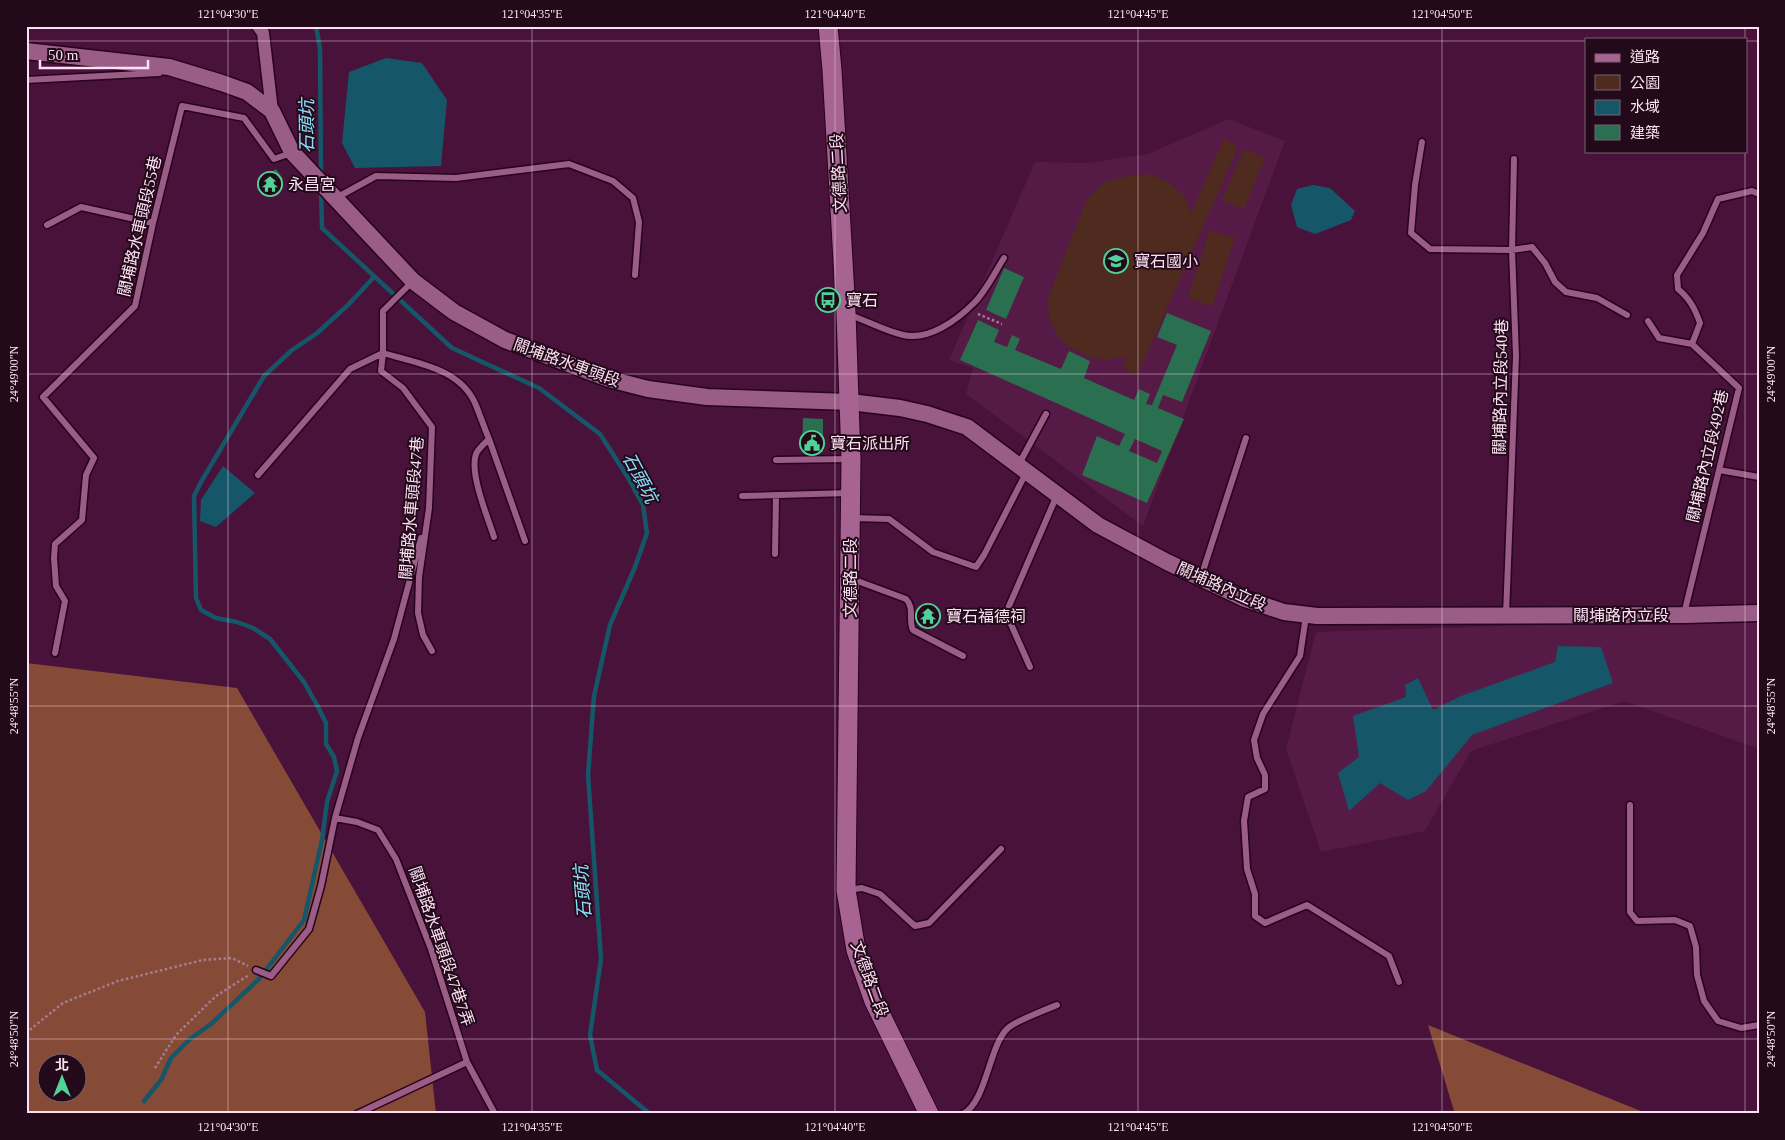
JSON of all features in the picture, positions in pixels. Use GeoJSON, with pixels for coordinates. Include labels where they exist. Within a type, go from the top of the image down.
{"type":"FeatureCollection","features":[{"type":"Feature","properties":{"kind":"main road","name":"文德路二段"},"geometry":{"type":"LineString","coordinates":[[828,26],[850,402],[851,494],[846,890],[856,950],[874,1001],[929,1114]]}},
{"type":"Feature","properties":{"kind":"street"},"geometry":{"type":"LineString","coordinates":[[258,26],[263,33],[272,111],[292,152]]}},
{"type":"Feature","properties":{"kind":"street"},"geometry":{"type":"LineString","coordinates":[[26,51],[169,67],[247,92],[272,111]]}},
{"type":"Feature","properties":{"kind":"street","name":"關埔路水車頭段"},"geometry":{"type":"LineString","coordinates":[[292,152],[334,199],[413,281],[454,312],[505,340],[609,380],[675,393],[707,397],[850,402]]}},
{"type":"Feature","properties":{"kind":"street","name":"關埔路內立段"},"geometry":{"type":"LineString","coordinates":[[850,402],[900,408],[927,414],[967,427],[1098,525],[1245,600],[1284,612],[1317,616],[1759,613]]}},
{"type":"Feature","properties":{"kind":"lane"},"geometry":{"type":"LineString","coordinates":[[26,80],[185,72]]}},
{"type":"Feature","properties":{"kind":"lane","name":"關埔路水車頭段55巷"},"geometry":{"type":"LineString","coordinates":[[55,653],[65,601],[56,586],[55,544],[82,520],[86,476],[94,458],[43,397],[135,306],[182,106],[244,118],[274,159],[292,152]]}},
{"type":"Feature","properties":{"kind":"lane"},"geometry":{"type":"LineString","coordinates":[[1422,142],[1415,185],[1412,233],[1430,249],[1512,250],[1532,247],[1545,263],[1555,282],[1566,292],[1596,298],[1627,315]]}},
{"type":"Feature","properties":{"kind":"lane","name":"關埔路內立段540巷"},"geometry":{"type":"LineString","coordinates":[[1506,615],[1516,356],[1512,250],[1514,159]]}},
{"type":"Feature","properties":{"kind":"lane"},"geometry":{"type":"LineString","coordinates":[[334,199],[376,176],[456,178],[569,164],[613,181],[633,198],[639,222],[635,275]]}},
{"type":"Feature","properties":{"kind":"lane"},"geometry":{"type":"LineString","coordinates":[[1648,321],[1660,338],[1692,344],[1700,323],[1696,309],[1688,298],[1678,290],[1677,275],[1703,232],[1718,199],[1752,191],[1759,194]]}},
{"type":"Feature","properties":{"kind":"lane"},"geometry":{"type":"LineString","coordinates":[[47,225],[81,207],[153,223]]}},
{"type":"Feature","properties":{"kind":"lane"},"geometry":{"type":"LineString","coordinates":[[846,313],[904,335],[917,336],[944,326],[975,302],[1004,258]]}},
{"type":"Feature","properties":{"kind":"lane","name":"關埔路水車頭段47巷"},"geometry":{"type":"LineString","coordinates":[[413,281],[383,311],[381,371],[403,388],[432,427],[429,508],[419,577],[418,613],[422,635],[432,651]]}},
{"type":"Feature","properties":{"kind":"lane","name":"關埔路內立段492巷"},"geometry":{"type":"LineString","coordinates":[[1684,615],[1739,388],[1692,344]]}},
{"type":"Feature","properties":{"kind":"lane"},"geometry":{"type":"LineString","coordinates":[[258,476],[350,369],[383,353],[440,369],[462,385],[474,402],[525,541]]}},
{"type":"Feature","properties":{"kind":"lane"},"geometry":{"type":"LineString","coordinates":[[850,518],[889,519],[933,552],[976,567],[984,556],[1046,414]]}},
{"type":"Feature","properties":{"kind":"lane"},"geometry":{"type":"LineString","coordinates":[[1200,578],[1246,438]]}},
{"type":"Feature","properties":{"kind":"lane"},"geometry":{"type":"LineString","coordinates":[[488,439],[476,453],[474,470],[494,537]]}},
{"type":"Feature","properties":{"kind":"lane"},"geometry":{"type":"LineString","coordinates":[[776,460],[851,460]]}},
{"type":"Feature","properties":{"kind":"lane"},"geometry":{"type":"LineString","coordinates":[[1719,470],[1759,477]]}},
{"type":"Feature","properties":{"kind":"lane"},"geometry":{"type":"LineString","coordinates":[[742,496],[851,494]]}},
{"type":"Feature","properties":{"kind":"lane"},"geometry":{"type":"LineString","coordinates":[[1030,667],[1006,613],[1058,494]]}},
{"type":"Feature","properties":{"kind":"lane"},"geometry":{"type":"LineString","coordinates":[[775,554],[776,495]]}},
{"type":"Feature","properties":{"kind":"lane"},"geometry":{"type":"LineString","coordinates":[[256,970],[271,976],[309,929],[321,886],[335,818],[358,738],[394,640],[429,508]]}},
{"type":"Feature","properties":{"kind":"lane"},"geometry":{"type":"LineString","coordinates":[[850,579],[906,599],[911,607],[911,626],[913,630],[963,656]]}},
{"type":"Feature","properties":{"kind":"lane"},"geometry":{"type":"LineString","coordinates":[[1307,615],[1300,656],[1263,714],[1254,740],[1256,758],[1265,775],[1265,789],[1248,797],[1244,821],[1247,869],[1255,894],[1255,916],[1265,923],[1307,905],[1389,956],[1399,982]]}},
{"type":"Feature","properties":{"kind":"lane"},"geometry":{"type":"LineString","coordinates":[[1630,805],[1630,912],[1637,920],[1674,920],[1690,926],[1696,947],[1697,975],[1704,1002],[1718,1021],[1740,1028],[1759,1025]]}},
{"type":"Feature","properties":{"kind":"lane","name":"關埔路水車頭段47巷7弄"},"geometry":{"type":"LineString","coordinates":[[335,818],[357,822],[378,830],[396,858],[431,950],[467,1062],[496,1114]]}},
{"type":"Feature","properties":{"kind":"lane"},"geometry":{"type":"LineString","coordinates":[[846,890],[862,888],[880,894],[915,926],[929,923],[1001,849]]}},
{"type":"Feature","properties":{"kind":"lane"},"geometry":{"type":"LineString","coordinates":[[963,1114],[968,1112],[981,1092],[999,1041],[1008,1028],[1057,1004]]}},
{"type":"Feature","properties":{"kind":"lane"},"geometry":{"type":"LineString","coordinates":[[357,1114],[467,1062]]}},
{"type":"Feature","properties":{"kind":"path"},"geometry":{"type":"LineString","coordinates":[[957,317],[978,314],[1002,324]]}},
{"type":"Feature","properties":{"kind":"path"},"geometry":{"type":"LineString","coordinates":[[26,1033],[63,1003],[118,981],[203,960],[232,958],[256,970]]}},
{"type":"Feature","properties":{"kind":"path"},"geometry":{"type":"LineString","coordinates":[[155,1068],[176,1035],[216,996],[256,970]]}},
{"type":"Feature","properties":{"kind":"shaded area","name":"寶石國小"},"geometry":{"type":"Polygon","coordinates":[[[1229,119],[1285,141],[1143,526],[966,394],[973,368],[949,360],[1035,162],[1087,163],[1148,154],[1229,119]]]}},
{"type":"Feature","properties":{"kind":"shaded area"},"geometry":{"type":"Polygon","coordinates":[[[1759,618],[1759,749],[1624,701],[1471,751],[1425,831],[1321,852],[1286,749],[1316,632],[1759,618]]]}},
{"type":"Feature","properties":{"kind":"shaded area"},"geometry":{"type":"Polygon","coordinates":[[[26,663],[237,688],[425,1012],[436,1114],[26,1114],[26,663]]]}},
{"type":"Feature","properties":{"kind":"shaded area"},"geometry":{"type":"Polygon","coordinates":[[[1428,1025],[1648,1114],[1455,1114],[1428,1025]]]}},
{"type":"Feature","properties":{"kind":"green space"},"geometry":{"type":"Polygon","coordinates":[[[1224,139],[1238,147],[1137,376],[1122,368],[1128,356],[1105,360],[1088,356],[1068,346],[1057,335],[1049,317],[1048,298],[1087,199],[1104,182],[1128,176],[1148,174],[1169,182],[1184,196],[1191,213],[1224,139]]]}},
{"type":"Feature","properties":{"kind":"green space"},"geometry":{"type":"Polygon","coordinates":[[[1244,149],[1265,158],[1244,209],[1222,200],[1244,149]]]}},
{"type":"Feature","properties":{"kind":"green space"},"geometry":{"type":"Polygon","coordinates":[[[1210,230],[1235,238],[1212,306],[1188,298],[1210,230]]]}},
{"type":"Feature","properties":{"kind":"water"},"geometry":{"type":"Polygon","coordinates":[[[386,58],[422,63],[447,100],[441,166],[355,168],[342,143],[349,72],[386,58]]]}},
{"type":"Feature","properties":{"kind":"water"},"geometry":{"type":"Polygon","coordinates":[[[1313,185],[1330,188],[1355,211],[1351,220],[1315,234],[1297,227],[1291,205],[1297,189],[1313,185]]]}},
{"type":"Feature","properties":{"kind":"water"},"geometry":{"type":"Polygon","coordinates":[[[223,466],[255,493],[216,527],[200,521],[201,500],[223,466]]]}},
{"type":"Feature","properties":{"kind":"water"},"geometry":{"type":"Polygon","coordinates":[[[1558,646],[1601,647],[1613,683],[1472,735],[1426,791],[1408,800],[1380,783],[1349,811],[1338,773],[1359,757],[1353,716],[1406,697],[1405,685],[1418,678],[1433,710],[1461,696],[1555,662],[1558,646]]]}},
{"type":"Feature","properties":{"kind":"building","name":"永昌宮"},"geometry":{"type":"Polygon","coordinates":[[[276,169],[283,179],[268,189],[261,179],[276,169]]]}},
{"type":"Feature","properties":{"kind":"building"},"geometry":{"type":"Polygon","coordinates":[[[1004,268],[1024,277],[1006,319],[986,310],[1004,268]]]}},
{"type":"Feature","properties":{"kind":"building"},"geometry":{"type":"Polygon","coordinates":[[[1167,313],[1211,331],[1182,402],[1163,395],[1158,408],[1184,419],[1147,503],[1082,475],[1097,436],[1119,446],[1125,434],[960,360],[978,320],[999,330],[994,342],[1007,347],[1012,335],[1020,339],[1015,350],[1061,369],[1069,351],[1090,361],[1084,378],[1134,400],[1139,389],[1150,394],[1146,404],[1152,405],[1177,345],[1157,337],[1167,313]],[[1135,439],[1129,451],[1157,463],[1162,451],[1135,439]]]}},
{"type":"Feature","properties":{"kind":"building","name":"寶石派出所"},"geometry":{"type":"Polygon","coordinates":[[[803,418],[823,419],[823,452],[802,452],[803,418]]]}},
{"type":"Feature","properties":{"kind":"building","name":"寶石福德祠"},"geometry":{"type":"Polygon","coordinates":[[[926,608],[935,610],[931,624],[922,622],[926,608]]]}},
{"type":"Feature","properties":{"kind":"waterway","name":"石頭坑"},"geometry":{"type":"LineString","coordinates":[[316,26],[320,49],[321,176]]}},
{"type":"Feature","properties":{"kind":"waterway","name":"石頭坑"},"geometry":{"type":"LineString","coordinates":[[321,189],[322,228],[452,348],[539,388],[600,434],[643,505],[647,533],[635,567],[610,625],[594,696],[588,775],[601,959],[590,1035],[597,1070],[650,1114]]}},
{"type":"Feature","properties":{"kind":"waterway"},"geometry":{"type":"LineString","coordinates":[[144,1101],[161,1080],[171,1058],[259,979],[304,920],[322,840],[327,802],[337,771],[334,757],[326,744],[326,723],[317,705],[304,682],[270,639],[253,628],[237,622],[216,618],[201,610],[196,598],[194,496],[264,376],[292,350],[316,334],[348,305],[374,277]]}},
{"type":"Feature","properties":{"kind":"place","name":"永昌宮"},"geometry":{"type":"Point","coordinates":[270,184]}},
{"type":"Feature","properties":{"kind":"place","name":"寶石國小"},"geometry":{"type":"Point","coordinates":[1116,261]}},
{"type":"Feature","properties":{"kind":"place","name":"寶石"},"geometry":{"type":"Point","coordinates":[828,300]}},
{"type":"Feature","properties":{"kind":"place","name":"寶石派出所"},"geometry":{"type":"Point","coordinates":[812,443]}},
{"type":"Feature","properties":{"kind":"place","name":"寶石福德祠"},"geometry":{"type":"Point","coordinates":[928,616]}}]}
